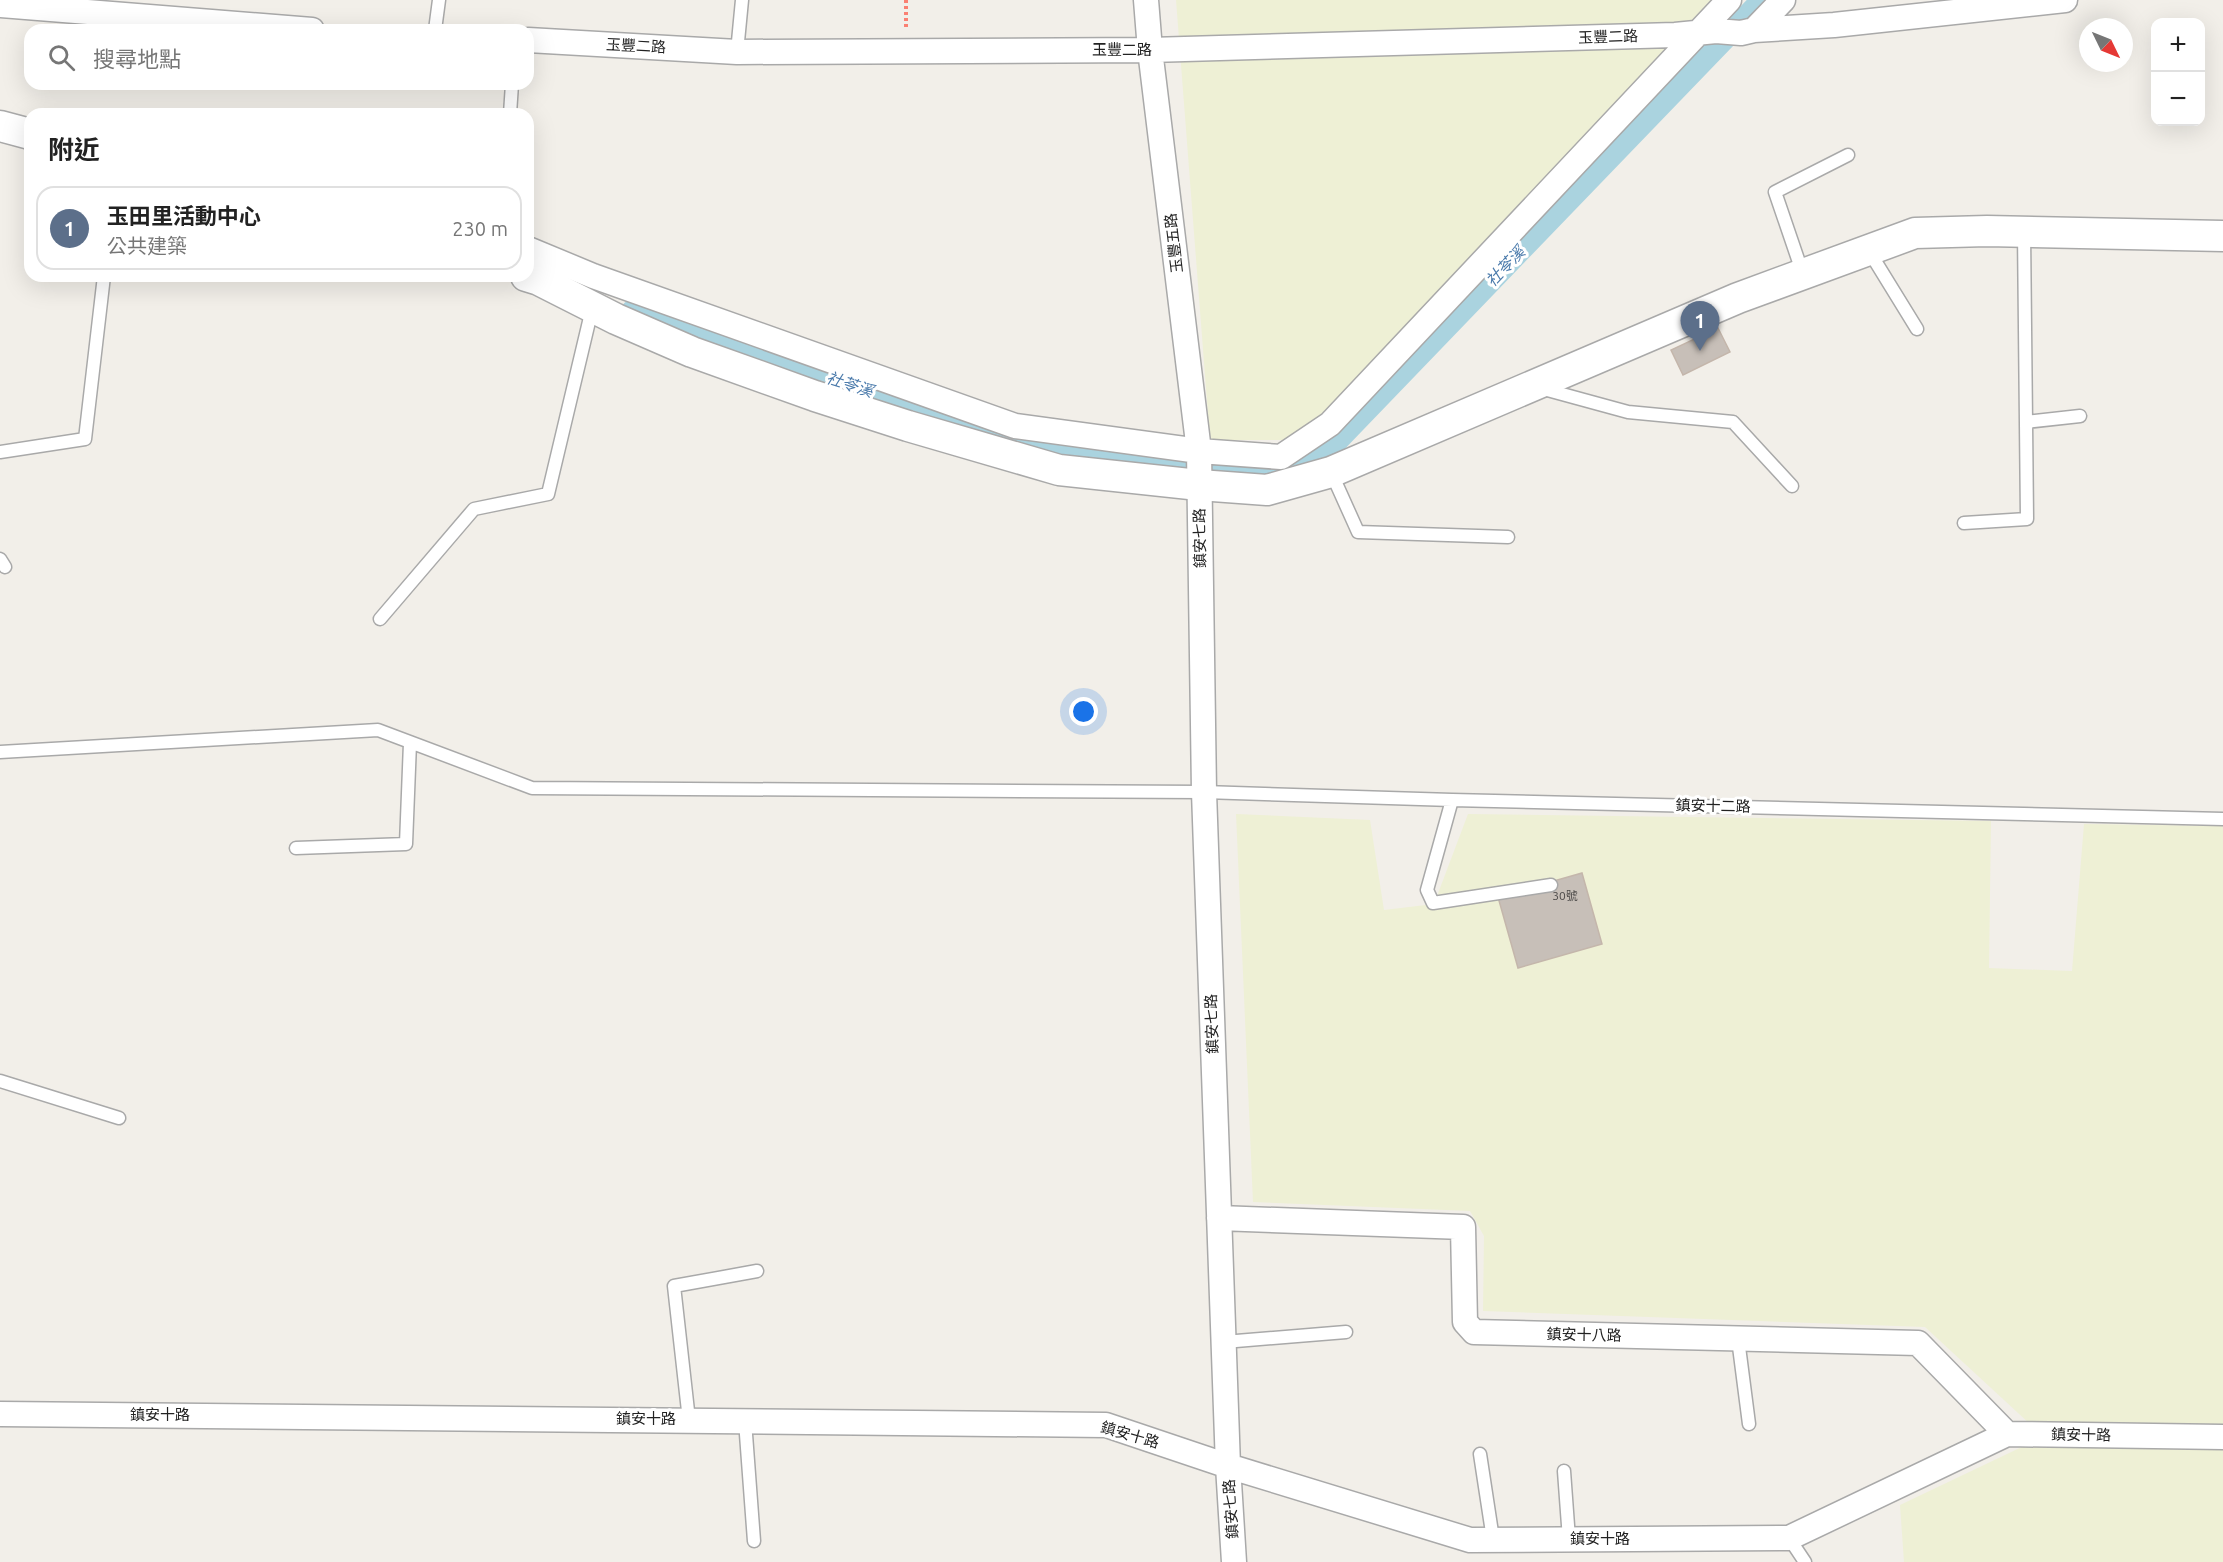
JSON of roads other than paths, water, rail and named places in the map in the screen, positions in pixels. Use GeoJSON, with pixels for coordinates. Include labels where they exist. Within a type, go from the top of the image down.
{"type":"FeatureCollection","features":[{"type":"Feature","properties":{"kind":"street","name":"玉豐五路"},"geometry":{"type":"LineString","coordinates":[[1146,0],[1150,50],[1199,451],[1199,485]]}},
{"type":"Feature","properties":{"kind":"street"},"geometry":{"type":"LineString","coordinates":[[534,251],[593,276],[1014,426],[1199,451],[1281,458],[1330,423],[1706,33],[1728,0]]}},
{"type":"Feature","properties":{"kind":"street"},"geometry":{"type":"LineString","coordinates":[[1748,31],[1783,0]]}},
{"type":"Feature","properties":{"kind":"street"},"geometry":{"type":"LineString","coordinates":[[1748,31],[1834,25],[2065,0]]}},
{"type":"Feature","properties":{"kind":"street"},"geometry":{"type":"LineString","coordinates":[[0,5],[237,24]]}},
{"type":"Feature","properties":{"kind":"street","name":"玉豐二路"},"geometry":{"type":"LineString","coordinates":[[534,40],[737,52],[1150,50],[1748,31]]}},
{"type":"Feature","properties":{"kind":"street"},"geometry":{"type":"LineString","coordinates":[[0,126],[24,132]]}},
{"type":"Feature","properties":{"kind":"street"},"geometry":{"type":"LineString","coordinates":[[534,278],[593,308],[692,352],[908,426],[1059,470],[1267,490],[1331,472],[1738,298],[1915,233],[2024,232],[2223,236]]}},
{"type":"Feature","properties":{"kind":"street","name":"鎮安七路"},"geometry":{"type":"LineString","coordinates":[[1199,485],[1204,792],[1228,1466],[1234,1562]]}},
{"type":"Feature","properties":{"kind":"street","name":"鎮安十八路"},"geometry":{"type":"LineString","coordinates":[[1220,1218],[1462,1227],[1465,1322],[1474,1332],[1918,1343],[2007,1434]]}},
{"type":"Feature","properties":{"kind":"street","name":"鎮安十路"},"geometry":{"type":"LineString","coordinates":[[0,1414],[1106,1425],[1228,1466],[1470,1540],[1790,1538],[2007,1434],[2223,1437]]}},
{"type":"Feature","properties":{"kind":"lane"},"geometry":{"type":"LineString","coordinates":[[436,24],[439,0]]}},
{"type":"Feature","properties":{"kind":"lane"},"geometry":{"type":"LineString","coordinates":[[737,52],[742,0]]}},
{"type":"Feature","properties":{"kind":"lane"},"geometry":{"type":"LineString","coordinates":[[510,108],[512,90]]}},
{"type":"Feature","properties":{"kind":"lane"},"geometry":{"type":"LineString","coordinates":[[1803,274],[1775,192],[1848,155]]}},
{"type":"Feature","properties":{"kind":"lane"},"geometry":{"type":"LineString","coordinates":[[1964,523],[2027,519],[2024,232]]}},
{"type":"Feature","properties":{"kind":"lane"},"geometry":{"type":"LineString","coordinates":[[1869,250],[1917,329]]}},
{"type":"Feature","properties":{"kind":"lane"},"geometry":{"type":"LineString","coordinates":[[0,452],[85,439],[103,282]]}},
{"type":"Feature","properties":{"kind":"lane"},"geometry":{"type":"LineString","coordinates":[[380,619],[474,509],[548,494],[593,308]]}},
{"type":"Feature","properties":{"kind":"lane"},"geometry":{"type":"LineString","coordinates":[[1533,386],[1628,412],[1732,422],[1792,486]]}},
{"type":"Feature","properties":{"kind":"lane"},"geometry":{"type":"LineString","coordinates":[[2026,422],[2080,416]]}},
{"type":"Feature","properties":{"kind":"lane"},"geometry":{"type":"LineString","coordinates":[[1331,472],[1358,532],[1508,537]]}},
{"type":"Feature","properties":{"kind":"lane","name":"鎮安十二路"},"geometry":{"type":"LineString","coordinates":[[0,752],[378,730],[532,788],[1204,792],[2223,819]]}},
{"type":"Feature","properties":{"kind":"lane"},"geometry":{"type":"LineString","coordinates":[[296,848],[406,844],[410,743]]}},
{"type":"Feature","properties":{"kind":"lane"},"geometry":{"type":"LineString","coordinates":[[1452,800],[1428,890],[1433,903],[1551,885]]}},
{"type":"Feature","properties":{"kind":"lane"},"geometry":{"type":"LineString","coordinates":[[0,1081],[119,1118]]}},
{"type":"Feature","properties":{"kind":"lane"},"geometry":{"type":"LineString","coordinates":[[689,1420],[674,1286],[757,1271]]}},
{"type":"Feature","properties":{"kind":"lane"},"geometry":{"type":"LineString","coordinates":[[1224,1342],[1346,1332]]}},
{"type":"Feature","properties":{"kind":"lane"},"geometry":{"type":"LineString","coordinates":[[1738,1339],[1749,1424]]}},
{"type":"Feature","properties":{"kind":"lane"},"geometry":{"type":"LineString","coordinates":[[745,1420],[754,1541]]}},
{"type":"Feature","properties":{"kind":"lane"},"geometry":{"type":"LineString","coordinates":[[1480,1454],[1493,1539]]}},
{"type":"Feature","properties":{"kind":"lane"},"geometry":{"type":"LineString","coordinates":[[1564,1471],[1569,1539]]}},
{"type":"Feature","properties":{"kind":"lane"},"geometry":{"type":"LineString","coordinates":[[1790,1538],[1805,1562]]}},
{"type":"Feature","properties":{"kind":"waterway","name":"社苓溪"},"geometry":{"type":"LineString","coordinates":[[1216,468],[1244,471],[1299,463],[1338,440],[1762,0]]}},
{"type":"Feature","properties":{"kind":"waterway","name":"社苓溪"},"geometry":{"type":"LineString","coordinates":[[632,311],[1053,450],[1182,464]]}},
{"type":"Feature","properties":{"kind":"place","name":"玉田里活動中心"},"geometry":{"type":"Point","coordinates":[1700,351]}}]}
